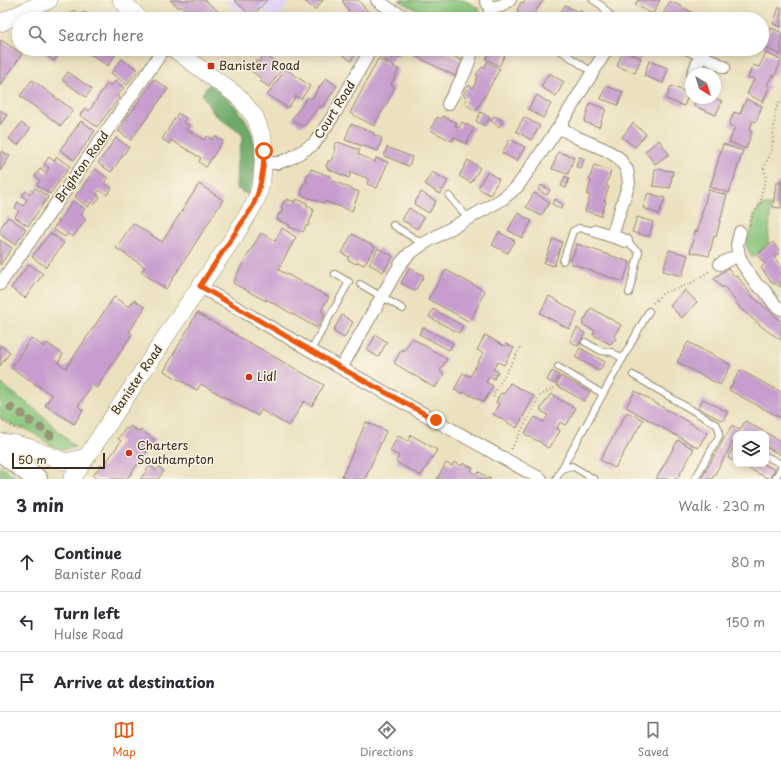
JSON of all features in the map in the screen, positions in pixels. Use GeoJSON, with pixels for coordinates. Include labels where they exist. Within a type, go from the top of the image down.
{"type":"FeatureCollection","features":[{"type":"Feature","properties":{"kind":"main road"},"geometry":{"type":"LineString","coordinates":[[0,451],[37,479]]}},
{"type":"Feature","properties":{"kind":"street"},"geometry":{"type":"LineString","coordinates":[[23,12],[49,0]]}},
{"type":"Feature","properties":{"kind":"street"},"geometry":{"type":"LineString","coordinates":[[121,0],[133,12]]}},
{"type":"Feature","properties":{"kind":"street"},"geometry":{"type":"LineString","coordinates":[[377,0],[387,12]]}},
{"type":"Feature","properties":{"kind":"street"},"geometry":{"type":"LineString","coordinates":[[488,9],[501,6],[510,0]]}},
{"type":"Feature","properties":{"kind":"street"},"geometry":{"type":"LineString","coordinates":[[0,23],[12,17]]}},
{"type":"Feature","properties":{"kind":"street","name":"Brighton Road"},"geometry":{"type":"LineString","coordinates":[[0,284],[159,56]]}},
{"type":"Feature","properties":{"kind":"street","name":"Banister Road"},"geometry":{"type":"LineString","coordinates":[[72,479],[253,206],[258,195],[264,163],[263,139],[255,117],[239,97],[183,56]]}},
{"type":"Feature","properties":{"kind":"street","name":"Court Road"},"geometry":{"type":"LineString","coordinates":[[264,163],[278,163],[291,158],[314,144],[335,113],[367,56]]}},
{"type":"Feature","properties":{"kind":"street"},"geometry":{"type":"LineString","coordinates":[[448,104],[462,79],[471,56]]}},
{"type":"Feature","properties":{"kind":"street"},"geometry":{"type":"LineString","coordinates":[[341,368],[401,263],[409,254],[423,244],[501,200],[518,187],[559,127],[602,56]]}},
{"type":"Feature","properties":{"kind":"street"},"geometry":{"type":"LineString","coordinates":[[696,68],[702,56]]}},
{"type":"Feature","properties":{"kind":"street"},"geometry":{"type":"LineString","coordinates":[[704,56],[724,67]]}},
{"type":"Feature","properties":{"kind":"street"},"geometry":{"type":"LineString","coordinates":[[559,127],[619,158],[627,170],[629,183],[612,236]]}},
{"type":"Feature","properties":{"kind":"street"},"geometry":{"type":"LineString","coordinates":[[596,231],[626,241]]}},
{"type":"Feature","properties":{"kind":"street"},"geometry":{"type":"LineString","coordinates":[[740,232],[737,246],[738,255],[757,285],[764,290],[771,300],[781,309]]}},
{"type":"Feature","properties":{"kind":"street"},"geometry":{"type":"LineString","coordinates":[[720,264],[738,255]]}},
{"type":"Feature","properties":{"kind":"street"},"geometry":{"type":"LineString","coordinates":[[200,286],[341,368],[541,479]]}},
{"type":"Feature","properties":{"kind":"street"},"geometry":{"type":"LineString","coordinates":[[0,442],[30,448],[63,461],[71,461],[86,457]]}},
{"type":"Feature","properties":{"kind":"lane"},"geometry":{"type":"LineString","coordinates":[[593,0],[608,12]]}},
{"type":"Feature","properties":{"kind":"lane"},"geometry":{"type":"LineString","coordinates":[[568,56],[592,72]]}},
{"type":"Feature","properties":{"kind":"lane"},"geometry":{"type":"LineString","coordinates":[[449,196],[468,218]]}},
{"type":"Feature","properties":{"kind":"lane"},"geometry":{"type":"LineString","coordinates":[[393,226],[423,244]]}},
{"type":"Feature","properties":{"kind":"lane"},"geometry":{"type":"LineString","coordinates":[[563,261],[573,231],[579,228],[596,231]]}},
{"type":"Feature","properties":{"kind":"lane"},"geometry":{"type":"LineString","coordinates":[[626,241],[639,252],[629,293]]}},
{"type":"Feature","properties":{"kind":"lane"},"geometry":{"type":"LineString","coordinates":[[311,350],[349,282],[336,274]]}},
{"type":"Feature","properties":{"kind":"lane"},"geometry":{"type":"LineString","coordinates":[[360,284],[403,309]]}},
{"type":"Feature","properties":{"kind":"lane"},"geometry":{"type":"LineString","coordinates":[[556,479],[649,311]]}},
{"type":"Feature","properties":{"kind":"lane"},"geometry":{"type":"LineString","coordinates":[[585,342],[601,351],[612,352],[623,358]]}},
{"type":"Feature","properties":{"kind":"lane"},"geometry":{"type":"LineString","coordinates":[[558,367],[603,394]]}},
{"type":"Feature","properties":{"kind":"lane"},"geometry":{"type":"LineString","coordinates":[[633,375],[717,425],[719,436],[695,479]]}},
{"type":"Feature","properties":{"kind":"lane"},"geometry":{"type":"LineString","coordinates":[[769,458],[781,464]]}},
{"type":"Feature","properties":{"kind":"lane"},"geometry":{"type":"LineString","coordinates":[[561,469],[572,466],[594,479]]}},
{"type":"Feature","properties":{"kind":"lane"},"geometry":{"type":"LineString","coordinates":[[775,479],[781,468]]}},
{"type":"Feature","properties":{"kind":"path"},"geometry":{"type":"LineString","coordinates":[[740,232],[749,229],[753,214],[761,203],[761,194],[766,178],[764,168],[772,149],[776,108],[781,101]]}},
{"type":"Feature","properties":{"kind":"path"},"geometry":{"type":"LineString","coordinates":[[649,311],[653,303],[662,293],[690,284],[720,264]]}},
{"type":"Feature","properties":{"kind":"path"},"geometry":{"type":"LineString","coordinates":[[498,398],[493,396],[522,345]]}},
{"type":"Feature","properties":{"kind":"path"},"geometry":{"type":"LineString","coordinates":[[505,459],[542,395],[556,387]]}},
{"type":"Feature","properties":{"kind":"shaded area"},"geometry":{"type":"Polygon","coordinates":[[[224,0],[291,0],[282,12],[238,12],[224,0]]]}},
{"type":"Feature","properties":{"kind":"green space"},"geometry":{"type":"Polygon","coordinates":[[[399,0],[464,0],[480,9],[478,12],[420,12],[399,0]]]}},
{"type":"Feature","properties":{"kind":"green space"},"geometry":{"type":"Polygon","coordinates":[[[209,84],[237,108],[250,128],[256,161],[248,195],[236,188],[237,163],[243,135],[214,114],[202,94],[209,84]]]}},
{"type":"Feature","properties":{"kind":"green space"},"geometry":{"type":"Polygon","coordinates":[[[761,205],[771,205],[768,244],[752,258],[746,245],[754,215],[761,205]]]}},
{"type":"Feature","properties":{"kind":"green space"},"geometry":{"type":"Polygon","coordinates":[[[0,383],[41,414],[75,447],[61,449],[55,447],[32,432],[15,426],[0,418],[0,383]]]}},
{"type":"Feature","properties":{"kind":"green space"},"geometry":{"type":"Polygon","coordinates":[[[0,465],[18,479],[0,479],[0,465]]]}},
{"type":"Feature","properties":{"kind":"building"},"geometry":{"type":"Polygon","coordinates":[[[170,0],[205,0],[219,12],[188,12],[181,6],[179,8],[170,0]]]}},
{"type":"Feature","properties":{"kind":"building"},"geometry":{"type":"Polygon","coordinates":[[[234,0],[267,0],[256,12],[247,12],[234,0]]]}},
{"type":"Feature","properties":{"kind":"building"},"geometry":{"type":"Polygon","coordinates":[[[303,0],[323,0],[315,10],[303,0]]]}},
{"type":"Feature","properties":{"kind":"building"},"geometry":{"type":"Polygon","coordinates":[[[342,0],[358,0],[368,12],[349,12],[342,0]]]}},
{"type":"Feature","properties":{"kind":"building"},"geometry":{"type":"Polygon","coordinates":[[[525,0],[543,0],[535,12],[518,12],[517,10],[521,2],[524,3],[525,0]]]}},
{"type":"Feature","properties":{"kind":"building"},"geometry":{"type":"Polygon","coordinates":[[[638,0],[660,0],[654,12],[649,12],[635,5],[638,0]]]}},
{"type":"Feature","properties":{"kind":"building"},"geometry":{"type":"Polygon","coordinates":[[[670,1],[692,12],[664,12],[670,1]]]}},
{"type":"Feature","properties":{"kind":"building"},"geometry":{"type":"Polygon","coordinates":[[[565,5],[578,12],[561,12],[565,5]]]}},
{"type":"Feature","properties":{"kind":"building"},"geometry":{"type":"Polygon","coordinates":[[[779,7],[781,7],[781,27],[773,24],[779,7]]]}},
{"type":"Feature","properties":{"kind":"building"},"geometry":{"type":"Polygon","coordinates":[[[771,28],[781,32],[781,55],[769,50],[769,33],[771,28]]]}},
{"type":"Feature","properties":{"kind":"building"},"geometry":{"type":"Polygon","coordinates":[[[1,40],[12,47],[12,56],[21,56],[0,86],[1,40]]]}},
{"type":"Feature","properties":{"kind":"building"},"geometry":{"type":"Polygon","coordinates":[[[769,54],[781,60],[774,77],[772,75],[767,85],[770,86],[763,102],[747,94],[754,79],[748,77],[753,65],[759,67],[764,56],[769,56],[769,54]]]}},
{"type":"Feature","properties":{"kind":"building"},"geometry":{"type":"Polygon","coordinates":[[[47,56],[57,56],[54,61],[47,56]]]}},
{"type":"Feature","properties":{"kind":"building"},"geometry":{"type":"Polygon","coordinates":[[[93,56],[114,56],[108,66],[93,56]]]}},
{"type":"Feature","properties":{"kind":"building"},"geometry":{"type":"Polygon","coordinates":[[[263,56],[267,56],[283,68],[269,87],[260,81],[262,79],[250,70],[257,60],[259,62],[263,56]]]}},
{"type":"Feature","properties":{"kind":"building"},"geometry":{"type":"Polygon","coordinates":[[[344,56],[354,56],[351,61],[344,56]]]}},
{"type":"Feature","properties":{"kind":"building"},"geometry":{"type":"Polygon","coordinates":[[[380,56],[394,56],[390,63],[380,56]]]}},
{"type":"Feature","properties":{"kind":"building"},"geometry":{"type":"Polygon","coordinates":[[[415,56],[453,56],[463,61],[455,76],[415,56]]]}},
{"type":"Feature","properties":{"kind":"building"},"geometry":{"type":"Polygon","coordinates":[[[488,56],[504,56],[499,66],[486,59],[488,56]]]}},
{"type":"Feature","properties":{"kind":"building"},"geometry":{"type":"Polygon","coordinates":[[[621,56],[636,56],[641,58],[635,73],[617,66],[621,56]]]}},
{"type":"Feature","properties":{"kind":"building"},"geometry":{"type":"Polygon","coordinates":[[[122,59],[138,70],[127,85],[111,73],[122,59]]]}},
{"type":"Feature","properties":{"kind":"building"},"geometry":{"type":"Polygon","coordinates":[[[378,59],[399,69],[391,85],[395,87],[374,126],[350,113],[378,59]]]}},
{"type":"Feature","properties":{"kind":"building"},"geometry":{"type":"Polygon","coordinates":[[[649,61],[668,68],[663,83],[644,76],[649,61]]]}},
{"type":"Feature","properties":{"kind":"building"},"geometry":{"type":"Polygon","coordinates":[[[487,62],[500,69],[476,111],[464,103],[467,98],[463,95],[469,85],[473,88],[478,76],[476,75],[482,67],[484,68],[487,62]]]}},
{"type":"Feature","properties":{"kind":"building"},"geometry":{"type":"Polygon","coordinates":[[[286,69],[310,86],[301,99],[296,96],[288,108],[267,95],[286,69]]]}},
{"type":"Feature","properties":{"kind":"building"},"geometry":{"type":"Polygon","coordinates":[[[68,72],[92,89],[86,97],[62,80],[68,72]]]}},
{"type":"Feature","properties":{"kind":"building"},"geometry":{"type":"Polygon","coordinates":[[[549,73],[564,82],[556,96],[541,87],[549,73]]]}},
{"type":"Feature","properties":{"kind":"building"},"geometry":{"type":"Polygon","coordinates":[[[326,78],[337,86],[323,106],[318,107],[305,125],[299,125],[292,119],[308,97],[311,99],[326,78]]]}},
{"type":"Feature","properties":{"kind":"building"},"geometry":{"type":"Polygon","coordinates":[[[154,79],[168,89],[131,140],[118,131],[154,79]]]}},
{"type":"Feature","properties":{"kind":"building"},"geometry":{"type":"Polygon","coordinates":[[[32,80],[73,110],[61,126],[20,96],[32,80]]]}},
{"type":"Feature","properties":{"kind":"building"},"geometry":{"type":"Polygon","coordinates":[[[115,81],[124,88],[117,96],[119,98],[97,127],[80,115],[85,108],[89,111],[107,83],[111,86],[115,81]]]}},
{"type":"Feature","properties":{"kind":"building"},"geometry":{"type":"Polygon","coordinates":[[[606,86],[623,92],[618,105],[601,99],[606,86]]]}},
{"type":"Feature","properties":{"kind":"building"},"geometry":{"type":"Polygon","coordinates":[[[671,86],[685,91],[684,106],[666,99],[671,86]]]}},
{"type":"Feature","properties":{"kind":"building"},"geometry":{"type":"Polygon","coordinates":[[[537,95],[551,104],[543,118],[528,109],[537,95]]]}},
{"type":"Feature","properties":{"kind":"building"},"geometry":{"type":"Polygon","coordinates":[[[746,99],[762,106],[756,122],[753,121],[749,131],[752,132],[746,149],[729,142],[735,127],[729,125],[734,112],[740,114],[746,99]]]}},
{"type":"Feature","properties":{"kind":"building"},"geometry":{"type":"Polygon","coordinates":[[[590,103],[606,109],[599,127],[584,122],[590,103]]]}},
{"type":"Feature","properties":{"kind":"building"},"geometry":{"type":"Polygon","coordinates":[[[695,104],[721,104],[716,115],[694,106],[695,104]]]}},
{"type":"Feature","properties":{"kind":"building"},"geometry":{"type":"Polygon","coordinates":[[[0,110],[7,115],[0,125],[0,110]]]}},
{"type":"Feature","properties":{"kind":"building"},"geometry":{"type":"Polygon","coordinates":[[[481,112],[490,118],[484,126],[476,121],[481,112]]]}},
{"type":"Feature","properties":{"kind":"building"},"geometry":{"type":"Polygon","coordinates":[[[178,113],[186,118],[183,122],[189,125],[186,129],[204,140],[207,136],[212,140],[215,136],[223,141],[206,167],[199,162],[201,158],[171,140],[169,144],[162,139],[178,113]]]}},
{"type":"Feature","properties":{"kind":"building"},"geometry":{"type":"Polygon","coordinates":[[[443,116],[457,123],[455,126],[459,128],[462,122],[474,128],[466,144],[454,137],[452,141],[430,130],[437,117],[441,119],[443,116]]]}},
{"type":"Feature","properties":{"kind":"building"},"geometry":{"type":"Polygon","coordinates":[[[494,116],[503,121],[499,127],[491,121],[494,116]]]}},
{"type":"Feature","properties":{"kind":"building"},"geometry":{"type":"Polygon","coordinates":[[[524,117],[540,126],[531,140],[516,131],[524,117]]]}},
{"type":"Feature","properties":{"kind":"building"},"geometry":{"type":"Polygon","coordinates":[[[81,121],[95,131],[74,160],[60,150],[81,121]]]}},
{"type":"Feature","properties":{"kind":"building"},"geometry":{"type":"Polygon","coordinates":[[[21,123],[30,129],[18,145],[9,139],[21,123]]]}},
{"type":"Feature","properties":{"kind":"building"},"geometry":{"type":"Polygon","coordinates":[[[633,123],[646,134],[635,147],[622,137],[633,123]]]}},
{"type":"Feature","properties":{"kind":"building"},"geometry":{"type":"Polygon","coordinates":[[[351,124],[374,133],[374,135],[382,138],[378,151],[345,140],[351,124]]]}},
{"type":"Feature","properties":{"kind":"building"},"geometry":{"type":"Polygon","coordinates":[[[116,138],[129,147],[111,172],[98,163],[116,138]]]}},
{"type":"Feature","properties":{"kind":"building"},"geometry":{"type":"Polygon","coordinates":[[[510,139],[525,147],[517,161],[502,153],[510,139]]]}},
{"type":"Feature","properties":{"kind":"building"},"geometry":{"type":"Polygon","coordinates":[[[659,140],[669,154],[655,164],[645,151],[659,140]]]}},
{"type":"Feature","properties":{"kind":"building"},"geometry":{"type":"Polygon","coordinates":[[[338,142],[360,150],[358,154],[375,162],[376,158],[388,162],[377,188],[367,184],[369,179],[351,172],[349,178],[328,169],[326,166],[328,161],[331,161],[335,150],[335,144],[338,142]]]}},
{"type":"Feature","properties":{"kind":"building"},"geometry":{"type":"Polygon","coordinates":[[[723,144],[743,151],[729,193],[710,187],[723,144]]]}},
{"type":"Feature","properties":{"kind":"building"},"geometry":{"type":"Polygon","coordinates":[[[387,147],[412,157],[409,166],[384,156],[387,147]]]}},
{"type":"Feature","properties":{"kind":"building"},"geometry":{"type":"Polygon","coordinates":[[[2,151],[10,156],[0,171],[0,153],[2,151]]]}},
{"type":"Feature","properties":{"kind":"building"},"geometry":{"type":"Polygon","coordinates":[[[558,152],[574,157],[568,174],[552,169],[558,152]]]}},
{"type":"Feature","properties":{"kind":"building"},"geometry":{"type":"Polygon","coordinates":[[[49,157],[54,161],[57,157],[70,166],[50,194],[37,185],[40,180],[35,176],[40,169],[46,173],[49,168],[44,164],[49,157]]]}},
{"type":"Feature","properties":{"kind":"building"},"geometry":{"type":"Polygon","coordinates":[[[579,157],[584,159],[581,169],[576,167],[579,157]]]}},
{"type":"Feature","properties":{"kind":"building"},"geometry":{"type":"Polygon","coordinates":[[[468,160],[480,168],[471,183],[459,176],[468,160]]]}},
{"type":"Feature","properties":{"kind":"building"},"geometry":{"type":"Polygon","coordinates":[[[594,165],[611,171],[606,186],[609,187],[604,201],[606,201],[601,216],[585,211],[590,196],[587,195],[591,181],[589,180],[594,165]]]}},
{"type":"Feature","properties":{"kind":"building"},"geometry":{"type":"Polygon","coordinates":[[[95,169],[108,178],[104,183],[112,188],[107,195],[100,190],[96,194],[100,197],[94,205],[91,202],[88,207],[75,197],[95,169]]]}},
{"type":"Feature","properties":{"kind":"building"},"geometry":{"type":"Polygon","coordinates":[[[311,169],[332,177],[331,180],[359,192],[352,211],[301,195],[303,184],[306,183],[307,175],[311,169]]]}},
{"type":"Feature","properties":{"kind":"building"},"geometry":{"type":"Polygon","coordinates":[[[655,169],[673,171],[670,188],[653,186],[655,169]]]}},
{"type":"Feature","properties":{"kind":"building"},"geometry":{"type":"Polygon","coordinates":[[[432,172],[448,181],[440,194],[425,184],[432,172]]]}},
{"type":"Feature","properties":{"kind":"building"},"geometry":{"type":"Polygon","coordinates":[[[487,172],[499,179],[490,195],[478,188],[487,172]]]}},
{"type":"Feature","properties":{"kind":"building"},"geometry":{"type":"Polygon","coordinates":[[[565,176],[569,178],[566,188],[561,186],[565,176]]]}},
{"type":"Feature","properties":{"kind":"building"},"geometry":{"type":"Polygon","coordinates":[[[780,180],[781,208],[773,207],[776,183],[780,183],[780,180]]]}},
{"type":"Feature","properties":{"kind":"building"},"geometry":{"type":"Polygon","coordinates":[[[199,184],[223,200],[166,289],[141,272],[145,267],[116,248],[133,223],[162,242],[199,184]]]}},
{"type":"Feature","properties":{"kind":"building"},"geometry":{"type":"Polygon","coordinates":[[[541,185],[550,190],[547,195],[538,190],[541,185]]]}},
{"type":"Feature","properties":{"kind":"building"},"geometry":{"type":"Polygon","coordinates":[[[35,188],[48,197],[28,226],[15,217],[19,211],[15,208],[18,202],[23,206],[27,200],[22,196],[26,191],[31,194],[35,188]]]}},
{"type":"Feature","properties":{"kind":"building"},"geometry":{"type":"Polygon","coordinates":[[[708,190],[727,195],[716,237],[714,236],[709,256],[690,252],[708,190]]]}},
{"type":"Feature","properties":{"kind":"building"},"geometry":{"type":"Polygon","coordinates":[[[421,192],[436,201],[429,213],[414,204],[421,192]]]}},
{"type":"Feature","properties":{"kind":"building"},"geometry":{"type":"Polygon","coordinates":[[[534,193],[550,202],[541,216],[526,207],[534,193]]]}},
{"type":"Feature","properties":{"kind":"building"},"geometry":{"type":"Polygon","coordinates":[[[648,193],[665,198],[659,214],[643,208],[648,193]]]}},
{"type":"Feature","properties":{"kind":"building"},"geometry":{"type":"Polygon","coordinates":[[[287,199],[295,202],[296,199],[307,203],[306,205],[314,210],[308,226],[306,226],[303,232],[289,227],[290,225],[277,220],[279,213],[281,214],[283,209],[281,208],[284,201],[287,199]]]}},
{"type":"Feature","properties":{"kind":"building"},"geometry":{"type":"Polygon","coordinates":[[[555,199],[563,205],[561,209],[552,204],[555,199]]]}},
{"type":"Feature","properties":{"kind":"building"},"geometry":{"type":"Polygon","coordinates":[[[73,201],[85,209],[81,215],[86,219],[73,237],[68,234],[65,237],[53,229],[73,201]]]}},
{"type":"Feature","properties":{"kind":"building"},"geometry":{"type":"Polygon","coordinates":[[[409,208],[424,218],[417,229],[402,220],[409,208]]]}},
{"type":"Feature","properties":{"kind":"building"},"geometry":{"type":"Polygon","coordinates":[[[518,213],[532,221],[522,238],[508,230],[518,213]]]}},
{"type":"Feature","properties":{"kind":"building"},"geometry":{"type":"Polygon","coordinates":[[[8,217],[26,229],[15,245],[0,234],[0,228],[8,217]]]}},
{"type":"Feature","properties":{"kind":"building"},"geometry":{"type":"Polygon","coordinates":[[[637,217],[653,222],[649,237],[632,232],[637,217]]]}},
{"type":"Feature","properties":{"kind":"building"},"geometry":{"type":"Polygon","coordinates":[[[282,228],[296,237],[279,270],[329,297],[321,311],[325,314],[317,328],[266,299],[266,301],[233,283],[241,266],[261,233],[275,241],[282,228]]]}},
{"type":"Feature","properties":{"kind":"building"},"geometry":{"type":"Polygon","coordinates":[[[499,232],[515,241],[508,253],[492,245],[499,232]]]}},
{"type":"Feature","properties":{"kind":"building"},"geometry":{"type":"Polygon","coordinates":[[[50,233],[64,243],[46,267],[32,257],[50,233]]]}},
{"type":"Feature","properties":{"kind":"building"},"geometry":{"type":"Polygon","coordinates":[[[352,234],[375,247],[364,265],[358,262],[356,264],[347,259],[349,257],[342,253],[352,234]]]}},
{"type":"Feature","properties":{"kind":"building"},"geometry":{"type":"Polygon","coordinates":[[[553,239],[562,242],[554,266],[544,263],[553,239]]]}},
{"type":"Feature","properties":{"kind":"building"},"geometry":{"type":"Polygon","coordinates":[[[0,240],[12,248],[0,265],[0,240]]]}},
{"type":"Feature","properties":{"kind":"building"},"geometry":{"type":"Polygon","coordinates":[[[773,242],[780,252],[774,257],[781,267],[781,287],[775,283],[773,284],[761,268],[765,264],[757,255],[773,242]]]}},
{"type":"Feature","properties":{"kind":"building"},"geometry":{"type":"Polygon","coordinates":[[[577,244],[630,262],[623,282],[570,263],[577,244]]]}},
{"type":"Feature","properties":{"kind":"building"},"geometry":{"type":"Polygon","coordinates":[[[378,248],[393,256],[383,272],[369,264],[378,248]]]}},
{"type":"Feature","properties":{"kind":"building"},"geometry":{"type":"Polygon","coordinates":[[[669,250],[688,255],[682,276],[663,271],[669,250]]]}},
{"type":"Feature","properties":{"kind":"building"},"geometry":{"type":"Polygon","coordinates":[[[29,264],[43,274],[25,298],[11,288],[29,264]]]}},
{"type":"Feature","properties":{"kind":"building"},"geometry":{"type":"Polygon","coordinates":[[[410,267],[424,276],[415,291],[401,283],[410,267]]]}},
{"type":"Feature","properties":{"kind":"building"},"geometry":{"type":"Polygon","coordinates":[[[728,268],[735,277],[737,276],[753,297],[781,321],[781,340],[766,330],[742,310],[724,286],[722,288],[714,278],[728,268]]]}},
{"type":"Feature","properties":{"kind":"building"},"geometry":{"type":"Polygon","coordinates":[[[446,270],[485,291],[470,322],[428,299],[446,270]]]}},
{"type":"Feature","properties":{"kind":"building"},"geometry":{"type":"Polygon","coordinates":[[[685,290],[697,302],[682,318],[670,306],[685,290]]]}},
{"type":"Feature","properties":{"kind":"building"},"geometry":{"type":"Polygon","coordinates":[[[549,296],[578,313],[569,329],[540,313],[549,296]]]}},
{"type":"Feature","properties":{"kind":"building"},"geometry":{"type":"Polygon","coordinates":[[[114,297],[129,307],[134,300],[145,307],[129,332],[132,334],[97,388],[92,385],[78,406],[83,410],[74,424],[45,405],[52,395],[11,368],[31,338],[44,347],[47,343],[63,354],[58,363],[66,368],[114,297]]]}},
{"type":"Feature","properties":{"kind":"building"},"geometry":{"type":"Polygon","coordinates":[[[591,308],[621,325],[614,336],[616,339],[610,344],[593,335],[595,331],[582,324],[591,308]]]}},
{"type":"Feature","properties":{"kind":"building"},"geometry":{"type":"Polygon","coordinates":[[[433,309],[463,326],[459,333],[429,317],[433,309]]]}},
{"type":"Feature","properties":{"kind":"building","name":"Lidl"},"geometry":{"type":"Polygon","coordinates":[[[197,313],[324,385],[312,406],[304,401],[289,426],[261,410],[258,416],[201,384],[197,390],[164,371],[197,313]]]}},
{"type":"Feature","properties":{"kind":"building"},"geometry":{"type":"Polygon","coordinates":[[[342,315],[353,322],[344,338],[333,331],[342,315]]]}},
{"type":"Feature","properties":{"kind":"building"},"geometry":{"type":"Polygon","coordinates":[[[423,327],[453,343],[449,350],[419,334],[423,327]]]}},
{"type":"Feature","properties":{"kind":"building"},"geometry":{"type":"Polygon","coordinates":[[[577,328],[585,333],[578,346],[570,341],[577,328]]]}},
{"type":"Feature","properties":{"kind":"building"},"geometry":{"type":"Polygon","coordinates":[[[376,335],[387,342],[378,357],[367,350],[376,335]]]}},
{"type":"Feature","properties":{"kind":"building"},"geometry":{"type":"Polygon","coordinates":[[[485,335],[504,346],[506,344],[514,348],[504,365],[498,362],[493,369],[498,372],[494,379],[490,376],[486,382],[493,386],[484,402],[464,392],[463,394],[454,390],[463,373],[470,377],[483,353],[477,350],[485,335]]]}},
{"type":"Feature","properties":{"kind":"building"},"geometry":{"type":"Polygon","coordinates":[[[412,338],[447,359],[440,371],[444,374],[435,388],[394,363],[402,349],[404,351],[412,338]]]}},
{"type":"Feature","properties":{"kind":"building"},"geometry":{"type":"Polygon","coordinates":[[[688,342],[731,365],[720,385],[677,362],[688,342]]]}},
{"type":"Feature","properties":{"kind":"building"},"geometry":{"type":"Polygon","coordinates":[[[0,345],[10,352],[0,366],[0,345]]]}},
{"type":"Feature","properties":{"kind":"building"},"geometry":{"type":"Polygon","coordinates":[[[580,348],[605,362],[599,371],[575,357],[580,348]]]}},
{"type":"Feature","properties":{"kind":"building"},"geometry":{"type":"Polygon","coordinates":[[[740,370],[781,392],[781,418],[729,390],[740,370]]]}},
{"type":"Feature","properties":{"kind":"building"},"geometry":{"type":"Polygon","coordinates":[[[552,371],[559,375],[554,384],[547,380],[552,371]]]}},
{"type":"Feature","properties":{"kind":"building"},"geometry":{"type":"Polygon","coordinates":[[[561,376],[590,392],[584,401],[556,385],[561,376]]]}},
{"type":"Feature","properties":{"kind":"building"},"geometry":{"type":"Polygon","coordinates":[[[510,383],[534,396],[517,428],[493,414],[499,404],[496,402],[498,398],[501,393],[504,394],[510,383]]]}},
{"type":"Feature","properties":{"kind":"building"},"geometry":{"type":"Polygon","coordinates":[[[635,391],[707,433],[698,448],[626,407],[635,391]]]}},
{"type":"Feature","properties":{"kind":"building"},"geometry":{"type":"Polygon","coordinates":[[[552,394],[575,409],[568,423],[565,425],[560,422],[557,429],[560,430],[559,433],[548,448],[525,433],[535,417],[544,422],[548,415],[541,411],[541,408],[552,394]]]}},
{"type":"Feature","properties":{"kind":"building"},"geometry":{"type":"Polygon","coordinates":[[[703,399],[728,412],[723,421],[698,408],[703,399]]]}},
{"type":"Feature","properties":{"kind":"building"},"geometry":{"type":"Polygon","coordinates":[[[627,412],[643,420],[615,468],[600,460],[627,412]]]}},
{"type":"Feature","properties":{"kind":"building"},"geometry":{"type":"Polygon","coordinates":[[[745,421],[763,431],[733,431],[733,442],[712,479],[701,479],[732,425],[740,430],[745,421]]]}},
{"type":"Feature","properties":{"kind":"building"},"geometry":{"type":"Polygon","coordinates":[[[366,422],[386,431],[365,479],[341,479],[366,422]]]}},
{"type":"Feature","properties":{"kind":"building","name":"Charters Southampton"},"geometry":{"type":"Polygon","coordinates":[[[130,426],[140,432],[141,430],[155,440],[127,479],[97,479],[93,476],[101,465],[103,467],[121,441],[118,439],[126,428],[128,429],[130,426]]]}},
{"type":"Feature","properties":{"kind":"building"},"geometry":{"type":"Polygon","coordinates":[[[769,434],[781,441],[781,455],[769,449],[769,434]]]}},
{"type":"Feature","properties":{"kind":"building"},"geometry":{"type":"Polygon","coordinates":[[[411,435],[437,450],[421,476],[396,462],[399,456],[390,451],[398,436],[408,441],[411,435]]]}},
{"type":"Feature","properties":{"kind":"building"},"geometry":{"type":"Polygon","coordinates":[[[678,440],[694,449],[677,479],[656,479],[678,440]]]}},
{"type":"Feature","properties":{"kind":"building"},"geometry":{"type":"Polygon","coordinates":[[[733,448],[733,460],[728,458],[733,448]]]}},
{"type":"Feature","properties":{"kind":"building"},"geometry":{"type":"Polygon","coordinates":[[[454,462],[462,466],[463,463],[473,468],[471,471],[477,474],[479,472],[491,479],[437,479],[446,463],[452,466],[454,462]]]}},
{"type":"Feature","properties":{"kind":"building"},"geometry":{"type":"Polygon","coordinates":[[[150,466],[156,471],[159,467],[164,471],[158,479],[140,479],[150,466]]]}},
{"type":"Feature","properties":{"kind":"building"},"geometry":{"type":"Polygon","coordinates":[[[746,467],[769,467],[775,470],[769,479],[746,467]]]}},
{"type":"Feature","properties":{"kind":"place","name":"Banister Road"},"geometry":{"type":"Point","coordinates":[211,66]}},
{"type":"Feature","properties":{"kind":"place","name":"Lidl"},"geometry":{"type":"Point","coordinates":[249,377]}},
{"type":"Feature","properties":{"kind":"place","name":"Charters Southampton"},"geometry":{"type":"Point","coordinates":[129,453]}},
{"type":"Feature","properties":{"kind":"route"},"geometry":{"type":"LineString","coordinates":[[264,151],[262,180],[253,206],[234,237],[200,286],[341,368],[436,420]]}}]}
